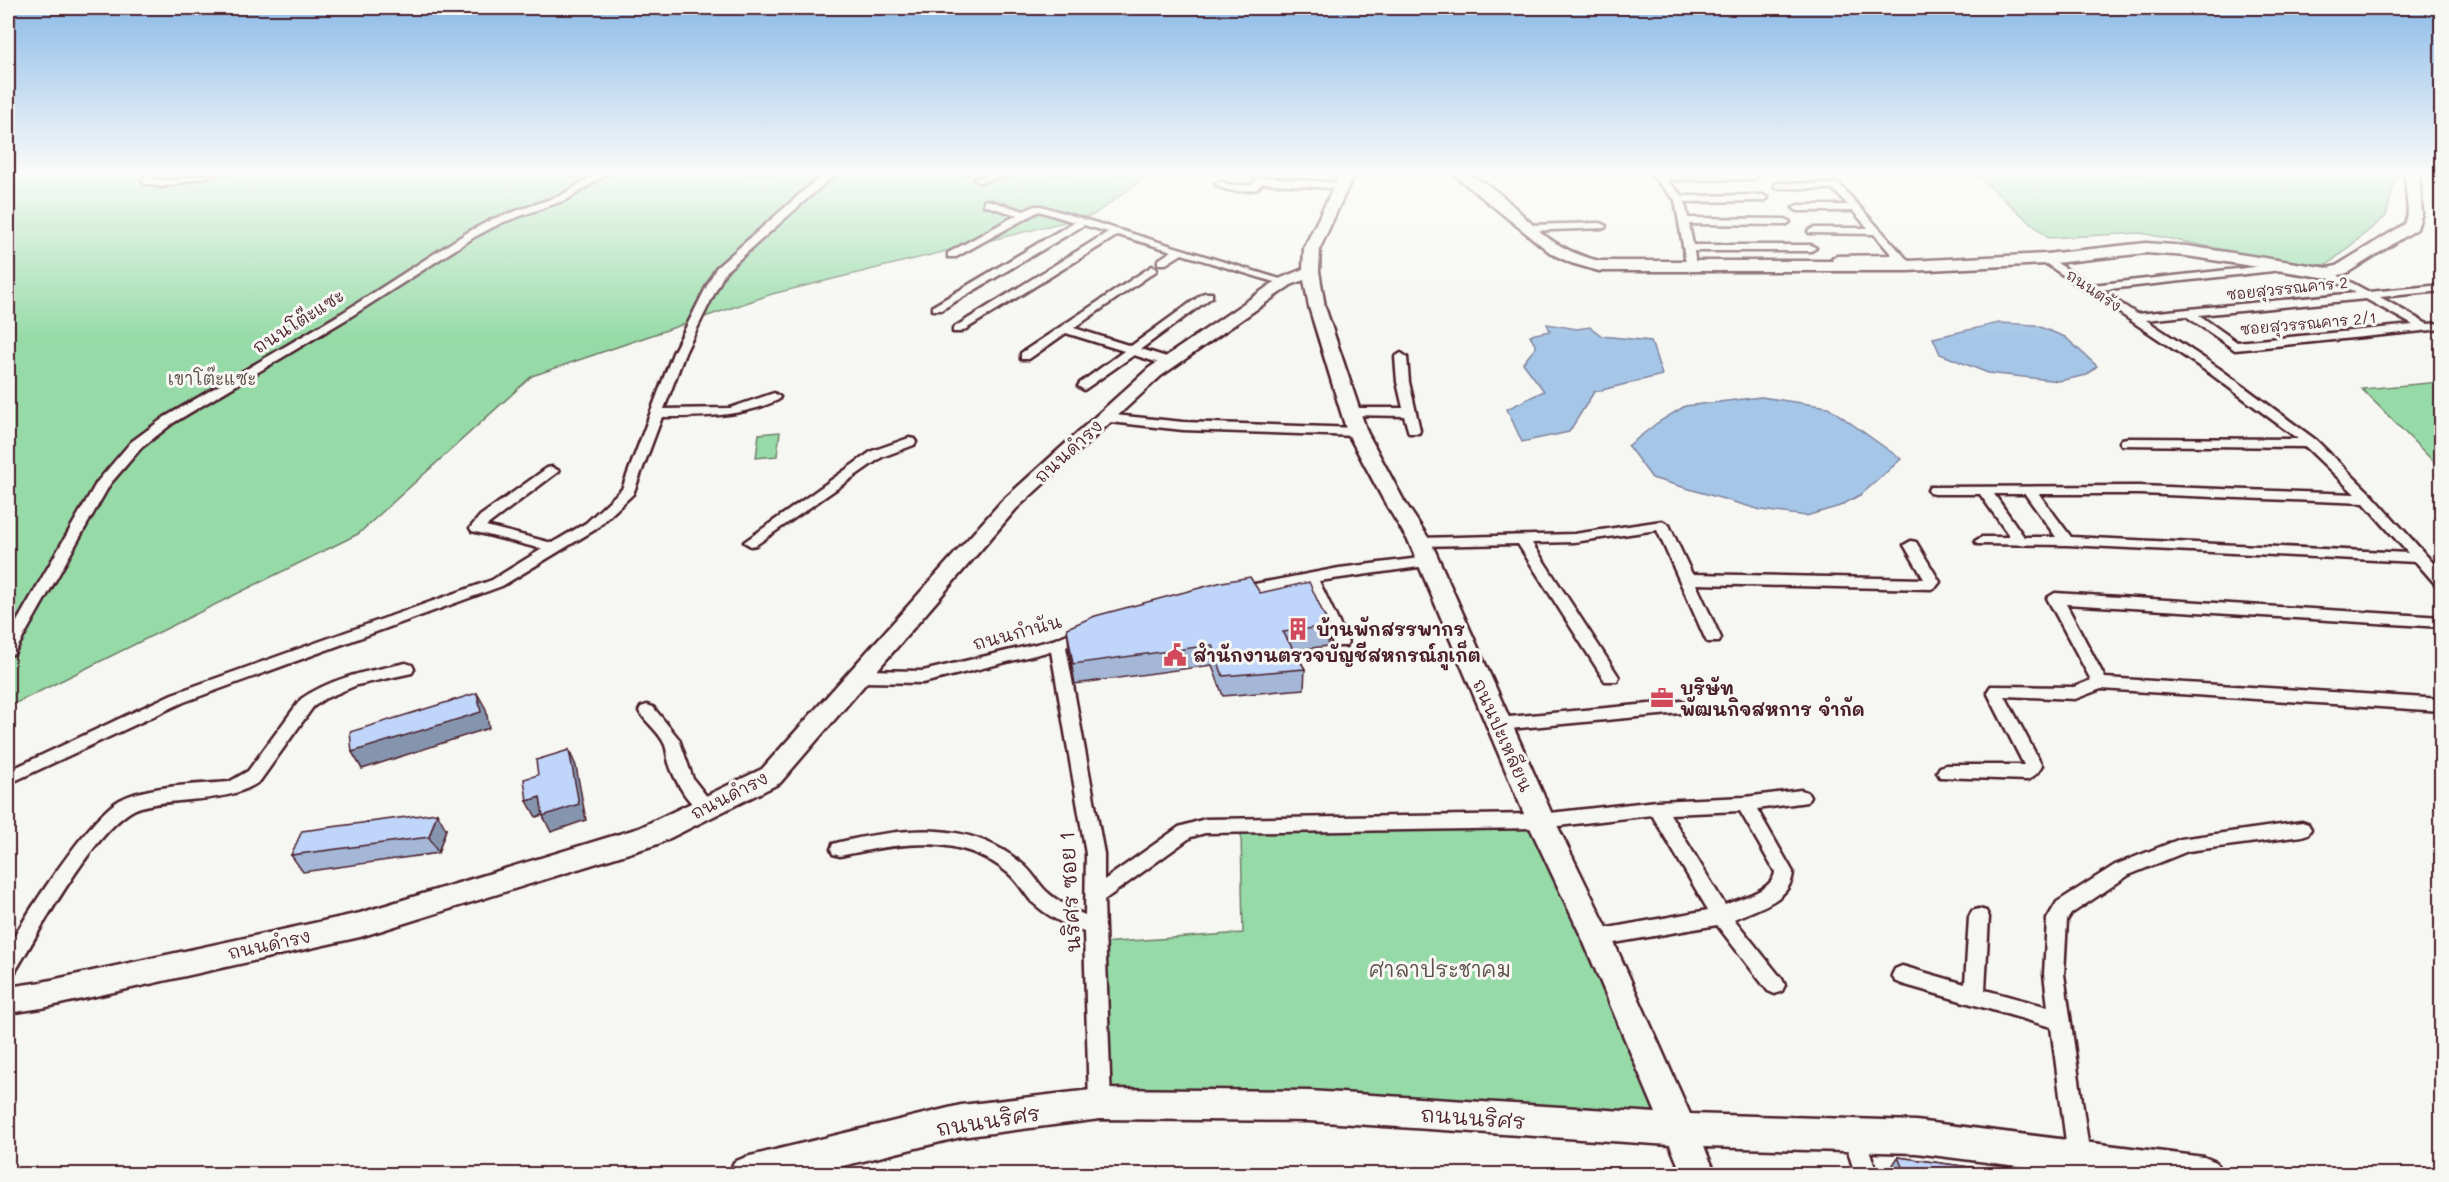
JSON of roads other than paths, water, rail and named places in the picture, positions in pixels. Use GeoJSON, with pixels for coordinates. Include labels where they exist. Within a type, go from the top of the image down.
{"type":"FeatureCollection","features":[{"type":"Feature","properties":{"kind":"street","name":"ถนนโต๊ะแซะ"},"geometry":{"type":"LineString","coordinates":[[8,650],[104,482],[136,445],[170,420],[346,315],[481,229]]}},
{"type":"Feature","properties":{"kind":"street"},"geometry":{"type":"LineString","coordinates":[[8,778],[178,698],[497,583],[591,526],[628,491],[679,353],[720,270],[765,229]]}},
{"type":"Feature","properties":{"kind":"street"},"geometry":{"type":"LineString","coordinates":[[952,255],[999,229]]}},
{"type":"Feature","properties":{"kind":"street"},"geometry":{"type":"LineString","coordinates":[[937,308],[1069,229]]}},
{"type":"Feature","properties":{"kind":"street"},"geometry":{"type":"LineString","coordinates":[[1111,229],[1285,282]]}},
{"type":"Feature","properties":{"kind":"street"},"geometry":{"type":"LineString","coordinates":[[1311,271],[1312,248],[1321,229]]}},
{"type":"Feature","properties":{"kind":"street","name":"ถนนตรัง"},"geometry":{"type":"LineString","coordinates":[[1527,229],[1559,254],[1586,264],[1617,267],[2046,259],[2216,372],[2311,443],[2368,499],[2442,583]]}},
{"type":"Feature","properties":{"kind":"street"},"geometry":{"type":"LineString","coordinates":[[1685,229],[1691,267]]}},
{"type":"Feature","properties":{"kind":"street"},"geometry":{"type":"LineString","coordinates":[[2046,259],[2158,248],[2328,273],[2341,270],[2407,229]]}},
{"type":"Feature","properties":{"kind":"street"},"geometry":{"type":"LineString","coordinates":[[957,330],[1117,231]]}},
{"type":"Feature","properties":{"kind":"street"},"geometry":{"type":"LineString","coordinates":[[1813,231],[1876,231],[1904,262]]}},
{"type":"Feature","properties":{"kind":"street"},"geometry":{"type":"LineString","coordinates":[[1688,248],[1811,248]]}},
{"type":"Feature","properties":{"kind":"street"},"geometry":{"type":"LineString","coordinates":[[1025,356],[1180,250]]}},
{"type":"Feature","properties":{"kind":"street"},"geometry":{"type":"LineString","coordinates":[[1837,259],[1904,262]]}},
{"type":"Feature","properties":{"kind":"street"},"geometry":{"type":"LineString","coordinates":[[2090,288],[2282,267]]}},
{"type":"Feature","properties":{"kind":"street","name":"ถนนดำรง"},"geometry":{"type":"LineString","coordinates":[[8,1000],[360,925],[648,836],[771,776],[1009,505],[1170,362],[1285,282],[1311,271]]}},
{"type":"Feature","properties":{"kind":"street","name":"ถนนปะเหลียน"},"geometry":{"type":"LineString","coordinates":[[1311,271],[1317,307],[1353,422],[1394,501],[1424,552],[1699,1174]]}},
{"type":"Feature","properties":{"kind":"street"},"geometry":{"type":"LineString","coordinates":[[2328,273],[2424,327]]}},
{"type":"Feature","properties":{"kind":"street","name":"ซอยสุวรรณคาร 2"},"geometry":{"type":"LineString","coordinates":[[2135,318],[2442,288]]}},
{"type":"Feature","properties":{"kind":"street"},"geometry":{"type":"LineString","coordinates":[[1084,386],[1208,295]]}},
{"type":"Feature","properties":{"kind":"street","name":"ซอยสุวรรณคาร 2/1"},"geometry":{"type":"LineString","coordinates":[[2188,313],[2235,346],[2442,326]]}},
{"type":"Feature","properties":{"kind":"street"},"geometry":{"type":"LineString","coordinates":[[1066,329],[1170,362]]}},
{"type":"Feature","properties":{"kind":"street"},"geometry":{"type":"LineString","coordinates":[[1401,357],[1414,430]]}},
{"type":"Feature","properties":{"kind":"street"},"geometry":{"type":"LineString","coordinates":[[658,412],[730,413],[752,408],[774,397]]}},
{"type":"Feature","properties":{"kind":"street"},"geometry":{"type":"LineString","coordinates":[[1105,418],[1183,426],[1353,422],[1409,412]]}},
{"type":"Feature","properties":{"kind":"street"},"geometry":{"type":"LineString","coordinates":[[751,542],[877,454],[909,442]]}},
{"type":"Feature","properties":{"kind":"street"},"geometry":{"type":"LineString","coordinates":[[2127,442],[2311,443]]}},
{"type":"Feature","properties":{"kind":"street"},"geometry":{"type":"LineString","coordinates":[[552,471],[485,519],[477,528],[554,548]]}},
{"type":"Feature","properties":{"kind":"street"},"geometry":{"type":"LineString","coordinates":[[1935,490],[2140,490],[2368,499]]}},
{"type":"Feature","properties":{"kind":"street"},"geometry":{"type":"LineString","coordinates":[[1984,490],[2020,541]]}},
{"type":"Feature","properties":{"kind":"street"},"geometry":{"type":"LineString","coordinates":[[2030,491],[2067,541]]}},
{"type":"Feature","properties":{"kind":"street"},"geometry":{"type":"LineString","coordinates":[[1222,595],[1424,552],[1574,538],[1662,525],[1713,638]]}},
{"type":"Feature","properties":{"kind":"street"},"geometry":{"type":"LineString","coordinates":[[1523,541],[1611,677]]}},
{"type":"Feature","properties":{"kind":"street"},"geometry":{"type":"LineString","coordinates":[[1982,541],[2067,541],[2419,558]]}},
{"type":"Feature","properties":{"kind":"street"},"geometry":{"type":"LineString","coordinates":[[1686,579],[1930,584],[1933,582],[1911,545]]}},
{"type":"Feature","properties":{"kind":"street"},"geometry":{"type":"LineString","coordinates":[[1310,578],[1340,642]]}},
{"type":"Feature","properties":{"kind":"street"},"geometry":{"type":"LineString","coordinates":[[2100,683],[2055,598],[2442,622]]}},
{"type":"Feature","properties":{"kind":"street","name":"ถนนกำนัน"},"geometry":{"type":"LineString","coordinates":[[861,676],[923,677],[1058,644],[1095,628]]}},
{"type":"Feature","properties":{"kind":"street","name":"นริศร ซอย 1"},"geometry":{"type":"LineString","coordinates":[[1058,644],[1095,854],[1094,897],[1100,1104]]}},
{"type":"Feature","properties":{"kind":"street"},"geometry":{"type":"LineString","coordinates":[[8,966],[75,861],[114,813],[126,805],[145,800],[230,789],[243,784],[254,776],[307,703],[318,694],[357,678],[406,669]]}},
{"type":"Feature","properties":{"kind":"street"},"geometry":{"type":"LineString","coordinates":[[1946,772],[2027,773],[2032,770],[2033,766],[1995,692],[1997,690],[2075,693],[2100,683],[2442,705]]}},
{"type":"Feature","properties":{"kind":"street"},"geometry":{"type":"LineString","coordinates":[[1499,724],[1681,707]]}},
{"type":"Feature","properties":{"kind":"street"},"geometry":{"type":"LineString","coordinates":[[647,711],[673,743],[678,764],[686,782],[706,807]]}},
{"type":"Feature","properties":{"kind":"street"},"geometry":{"type":"LineString","coordinates":[[1094,897],[1185,832],[1205,826],[1541,821],[1657,808],[1745,804],[1801,797]]}},
{"type":"Feature","properties":{"kind":"street"},"geometry":{"type":"LineString","coordinates":[[1596,938],[1721,916],[1775,891],[1783,882],[1784,872],[1745,804]]}},
{"type":"Feature","properties":{"kind":"street"},"geometry":{"type":"LineString","coordinates":[[1657,808],[1721,916],[1775,985]]}},
{"type":"Feature","properties":{"kind":"street"},"geometry":{"type":"LineString","coordinates":[[2079,1157],[2054,974],[2057,919],[2064,908],[2122,870],[2186,844],[2302,829]]}},
{"type":"Feature","properties":{"kind":"street"},"geometry":{"type":"LineString","coordinates":[[840,849],[880,840],[909,837],[961,840],[988,849],[1003,858],[1054,907],[1073,921],[1095,927]]}},
{"type":"Feature","properties":{"kind":"street"},"geometry":{"type":"LineString","coordinates":[[1975,996],[1979,917]]}},
{"type":"Feature","properties":{"kind":"street"},"geometry":{"type":"LineString","coordinates":[[1902,975],[2060,1020]]}},
{"type":"Feature","properties":{"kind":"street","name":"ถนนนริศร"},"geometry":{"type":"LineString","coordinates":[[746,1174],[961,1121],[1100,1104],[1309,1106],[1680,1130],[1916,1137],[2204,1174]]}},
{"type":"Feature","properties":{"kind":"street"},"geometry":{"type":"LineString","coordinates":[[1854,1135],[1866,1174]]}},
{"type":"Feature","properties":{"kind":"water"},"geometry":{"type":"Polygon","coordinates":[[[1999,323],[2035,325],[2065,337],[2097,366],[2087,375],[2059,381],[1988,373],[1940,354],[1933,338],[1999,323]]]}},
{"type":"Feature","properties":{"kind":"water"},"geometry":{"type":"Polygon","coordinates":[[[1547,324],[1577,329],[1590,327],[1602,336],[1651,341],[1662,375],[1594,392],[1569,432],[1522,442],[1507,409],[1544,391],[1523,363],[1536,347],[1530,335],[1550,331],[1547,324]]]}},
{"type":"Feature","properties":{"kind":"water"},"geometry":{"type":"Polygon","coordinates":[[[1761,397],[1828,407],[1901,459],[1862,494],[1840,506],[1806,516],[1761,510],[1652,478],[1628,446],[1657,423],[1685,406],[1761,397]]]}},
{"type":"Feature","properties":{"kind":"place","name":"บ้านพักสรรพากร"},"geometry":{"type":"Point","coordinates":[1298,629]}},
{"type":"Feature","properties":{"kind":"place","name":"สำนักงานตรวจบัญชีสหกรณ์ภูเก็ต"},"geometry":{"type":"Point","coordinates":[1175,655]}},
{"type":"Feature","properties":{"kind":"place","name":"บริษัท พัฒนกิจสหการ จำกัด"},"geometry":{"type":"Point","coordinates":[1662,698]}},
{"type":"Feature","properties":{"kind":"park label","name":"เขาโต๊ะแซะ"},"geometry":{"type":"Point","coordinates":[212,378]}},
{"type":"Feature","properties":{"kind":"park label","name":"ศาลาประชาคม"},"geometry":{"type":"Point","coordinates":[1440,968]}}]}
